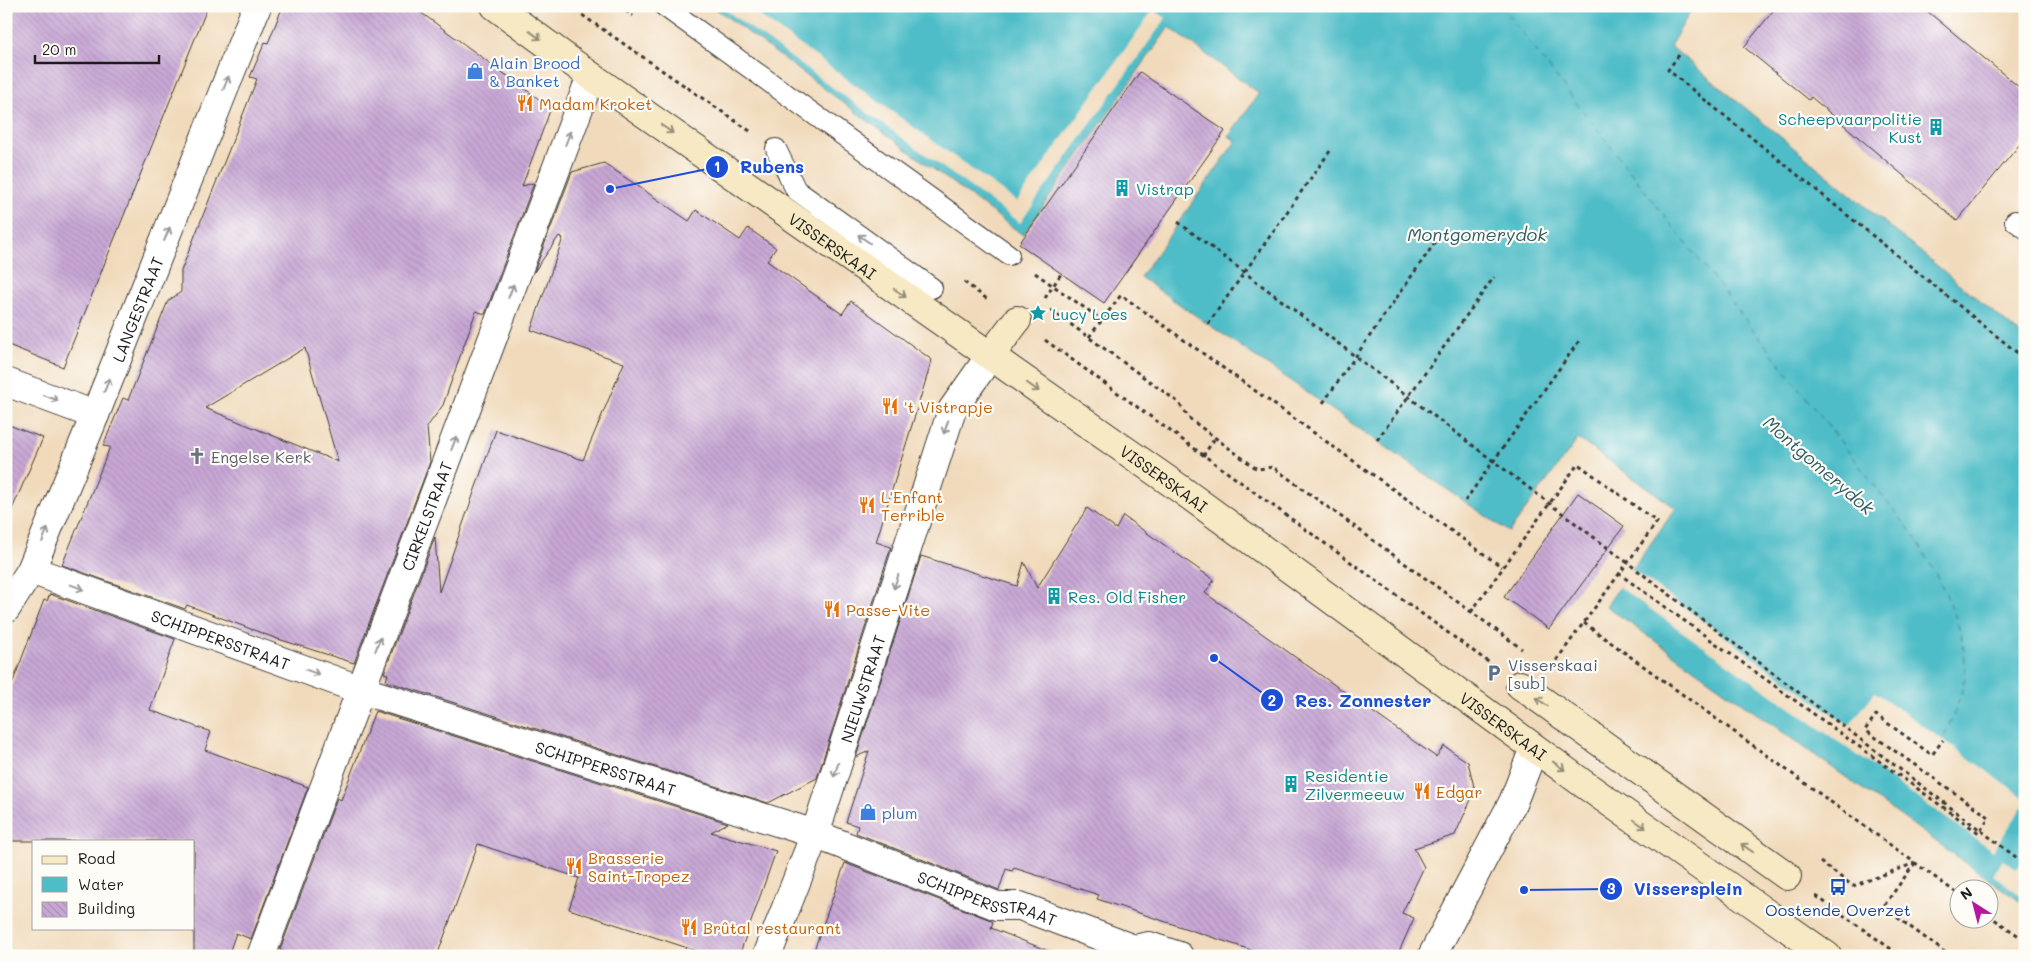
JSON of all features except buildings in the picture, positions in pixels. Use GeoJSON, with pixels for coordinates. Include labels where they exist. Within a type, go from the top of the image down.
{"type":"FeatureCollection","features":[{"type":"Feature","properties":{"kind":"street","name":"LANGESTRAAT"},"geometry":{"type":"LineString","coordinates":[[6,609],[31,570],[95,415],[257,6]]}},
{"type":"Feature","properties":{"kind":"street","name":"VISSERSKAAI"},"geometry":{"type":"LineString","coordinates":[[496,6],[591,76],[1179,488],[1534,748],[1827,956]]}},
{"type":"Feature","properties":{"kind":"street","name":"CIRKELSTRAAT"},"geometry":{"type":"LineString","coordinates":[[260,956],[591,76]]}},
{"type":"Feature","properties":{"kind":"street","name":"NIEUWSTRAAT"},"geometry":{"type":"LineString","coordinates":[[767,956],[815,834],[952,410],[1017,320]]}},
{"type":"Feature","properties":{"kind":"street"},"geometry":{"type":"LineString","coordinates":[[6,382],[95,415]]}},
{"type":"Feature","properties":{"kind":"street","name":"SCHIPPERSSTRAAT"},"geometry":{"type":"LineString","coordinates":[[31,570],[361,690],[815,834],[997,906],[1020,906],[1134,949],[1149,946],[1179,956]]}},
{"type":"Feature","properties":{"kind":"street"},"geometry":{"type":"LineString","coordinates":[[1520,685],[1787,876]]}},
{"type":"Feature","properties":{"kind":"street"},"geometry":{"type":"LineString","coordinates":[[1432,956],[1513,802],[1534,748]]}},
{"type":"Feature","properties":{"kind":"lane"},"geometry":{"type":"LineString","coordinates":[[664,6],[1009,255]]}},
{"type":"Feature","properties":{"kind":"lane"},"geometry":{"type":"LineString","coordinates":[[776,149],[796,190],[932,288]]}},
{"type":"Feature","properties":{"kind":"path"},"geometry":{"type":"LineString","coordinates":[[1679,54],[1668,70],[2025,360]]}},
{"type":"Feature","properties":{"kind":"path"},"geometry":{"type":"LineString","coordinates":[[1208,324],[1330,151]]}},
{"type":"Feature","properties":{"kind":"path"},"geometry":{"type":"LineString","coordinates":[[1178,222],[2025,864]]}},
{"type":"Feature","properties":{"kind":"path"},"geometry":{"type":"LineString","coordinates":[[1323,403],[1441,234]]}},
{"type":"Feature","properties":{"kind":"path"},"geometry":{"type":"LineString","coordinates":[[1009,255],[1102,320]]}},
{"type":"Feature","properties":{"kind":"path"},"geometry":{"type":"LineString","coordinates":[[1041,303],[1061,274]]}},
{"type":"Feature","properties":{"kind":"path"},"geometry":{"type":"LineString","coordinates":[[1377,440],[1494,277]]}},
{"type":"Feature","properties":{"kind":"path"},"geometry":{"type":"LineString","coordinates":[[1502,567],[1121,295],[1089,337],[1178,402],[1190,419],[1257,469],[1273,467],[1526,652]]}},
{"type":"Feature","properties":{"kind":"path"},"geometry":{"type":"LineString","coordinates":[[1465,501],[1579,342]]}},
{"type":"Feature","properties":{"kind":"path"},"geometry":{"type":"LineString","coordinates":[[1471,612],[1578,464],[1656,522],[1550,670]]}},
{"type":"Feature","properties":{"kind":"path"},"geometry":{"type":"LineString","coordinates":[[1618,573],[1979,833],[1989,817],[1865,730],[1876,715],[1932,755],[1942,740]]}},
{"type":"Feature","properties":{"kind":"path"},"geometry":{"type":"LineString","coordinates":[[1584,623],[1948,887]]}},
{"type":"Feature","properties":{"kind":"path"},"geometry":{"type":"LineString","coordinates":[[1819,862],[1853,886],[1915,863]]}},
{"type":"Feature","properties":{"kind":"path"},"geometry":{"type":"LineString","coordinates":[[1915,863],[1883,907],[1950,956]]}},
{"type":"Feature","properties":{"kind":"path"},"geometry":{"type":"LineString","coordinates":[[1809,892],[1901,956]]}},
{"type":"Feature","properties":{"kind":"path"},"geometry":{"type":"LineString","coordinates":[[1998,922],[2025,940]]}},
{"type":"Feature","properties":{"kind":"water","name":"Montgomerydok"},"geometry":{"type":"Polygon","coordinates":[[[712,6],[1685,6],[1691,11],[1670,46],[2025,338],[2025,905],[1998,886],[1998,880],[1990,880],[1606,606],[1676,508],[1578,439],[1509,532],[1140,277],[1236,141],[1229,136],[1259,93],[1169,27],[1023,235],[712,6]]]}},
{"type":"Feature","properties":{"kind":"pier"},"geometry":{"type":"Polygon","coordinates":[[[720,6],[746,6],[1017,202],[1153,10],[1166,18],[1020,223],[720,6]]]}},
{"type":"Feature","properties":{"kind":"pier"},"geometry":{"type":"Polygon","coordinates":[[[1631,569],[1849,726],[1875,692],[2025,798],[2025,803],[1993,851],[1619,587],[1631,569]]]}},
{"type":"Feature","properties":{"kind":"pier"},"geometry":{"type":"Polygon","coordinates":[[[2003,860],[2016,869],[2025,862],[2025,898],[1993,875],[2003,860]]]}},
{"type":"Feature","properties":{"kind":"ferry route"},"geometry":{"type":"LineString","coordinates":[[1501,6],[1915,537],[1949,601],[1956,618],[1964,654],[1964,681],[1957,707],[1943,740]]}},
{"type":"Feature","properties":{"kind":"place","name":"Alain Brood & Banket"},"geometry":{"type":"Point","coordinates":[475,71]}},
{"type":"Feature","properties":{"kind":"place","name":"Madam Kroket"},"geometry":{"type":"Point","coordinates":[525,103]}},
{"type":"Feature","properties":{"kind":"place","name":"Scheepvaarpolitie Kust"},"geometry":{"type":"Point","coordinates":[1936,127]}},
{"type":"Feature","properties":{"kind":"place","name":"Vistrap"},"geometry":{"type":"Point","coordinates":[1122,188]}},
{"type":"Feature","properties":{"kind":"place","name":"Rubens"},"geometry":{"type":"Point","coordinates":[610,189]}},
{"type":"Feature","properties":{"kind":"place","name":"Lucy Loes"},"geometry":{"type":"Point","coordinates":[1038,313]}},
{"type":"Feature","properties":{"kind":"place","name":"'t Vistrapje"},"geometry":{"type":"Point","coordinates":[890,406]}},
{"type":"Feature","properties":{"kind":"place","name":"Engelse Kerk"},"geometry":{"type":"Point","coordinates":[197,456]}},
{"type":"Feature","properties":{"kind":"place","name":"L'Enfant Terrible"},"geometry":{"type":"Point","coordinates":[867,505]}},
{"type":"Feature","properties":{"kind":"place","name":"Res. Old Fisher"},"geometry":{"type":"Point","coordinates":[1054,596]}},
{"type":"Feature","properties":{"kind":"place","name":"Passe-Vite"},"geometry":{"type":"Point","coordinates":[832,609]}},
{"type":"Feature","properties":{"kind":"place","name":"Res. Zonnester"},"geometry":{"type":"Point","coordinates":[1214,658]}},
{"type":"Feature","properties":{"kind":"place","name":"Visserskaai [sub]"},"geometry":{"type":"Point","coordinates":[1494,673]}},
{"type":"Feature","properties":{"kind":"place","name":"Residentie Zilvermeeuw"},"geometry":{"type":"Point","coordinates":[1291,784]}},
{"type":"Feature","properties":{"kind":"place","name":"Edgar"},"geometry":{"type":"Point","coordinates":[1422,791]}},
{"type":"Feature","properties":{"kind":"place","name":"plum"},"geometry":{"type":"Point","coordinates":[868,812]}},
{"type":"Feature","properties":{"kind":"place","name":"Brasserie Saint-Tropez"},"geometry":{"type":"Point","coordinates":[574,866]}},
{"type":"Feature","properties":{"kind":"place","name":"Oostende Overzet"},"geometry":{"type":"Point","coordinates":[1838,887]}},
{"type":"Feature","properties":{"kind":"place","name":"Vissersplein"},"geometry":{"type":"Point","coordinates":[1524,890]}},
{"type":"Feature","properties":{"kind":"place","name":"Brûtal restaurant"},"geometry":{"type":"Point","coordinates":[689,927]}}]}
